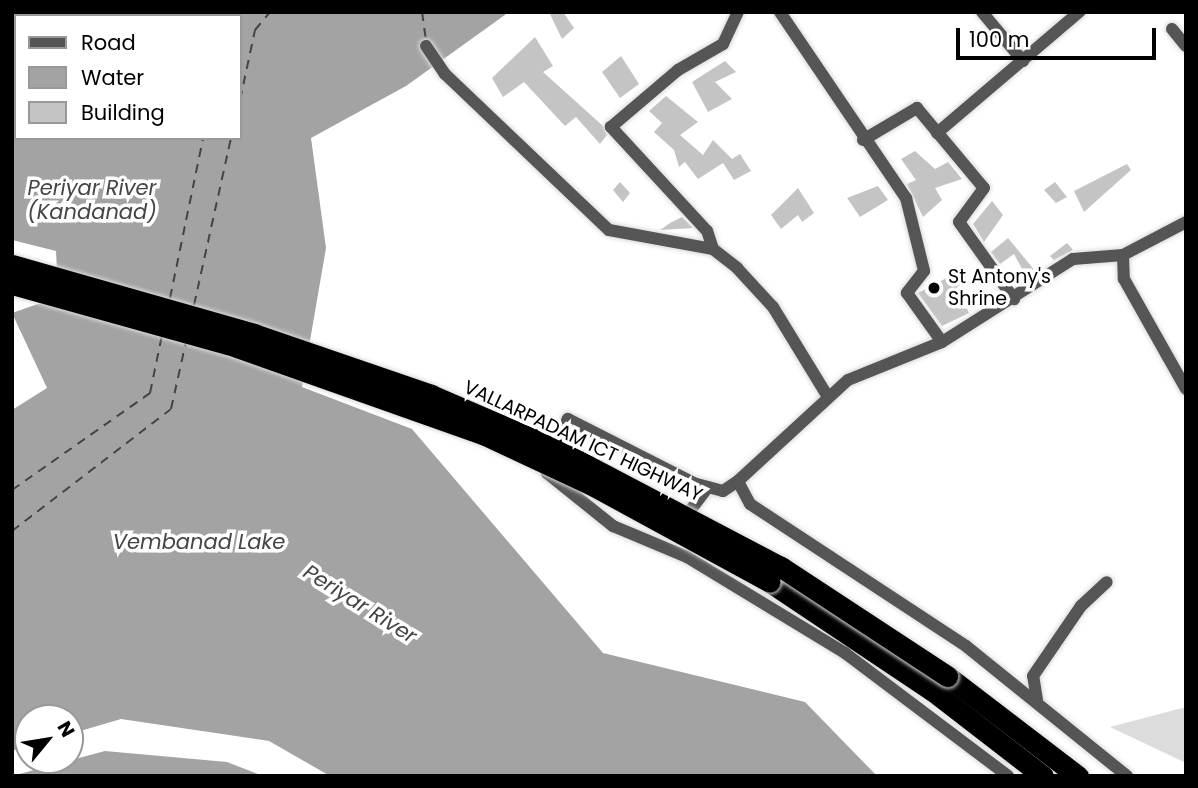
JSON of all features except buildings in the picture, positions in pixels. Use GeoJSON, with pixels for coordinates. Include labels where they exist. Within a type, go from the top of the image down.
{"type":"FeatureCollection","features":[{"type":"Feature","properties":{"kind":"highway","name":"VALLARPADAM ICT HIGHWAY"},"geometry":{"type":"LineString","coordinates":[[12,265],[173,308],[430,395],[614,476],[792,574],[989,705],[1078,776]]}},
{"type":"Feature","properties":{"kind":"highway","name":"VALLARPADAM ICT HIGHWAY"},"geometry":{"type":"LineString","coordinates":[[12,284],[237,347],[392,400],[594,486],[770,582],[933,691],[1043,776]]}},
{"type":"Feature","properties":{"kind":"street"},"geometry":{"type":"LineString","coordinates":[[738,12],[723,44],[678,70],[611,127],[707,230],[713,249],[773,307],[828,397]]}},
{"type":"Feature","properties":{"kind":"street"},"geometry":{"type":"LineString","coordinates":[[780,12],[863,140],[906,198],[924,271],[907,293],[942,342]]}},
{"type":"Feature","properties":{"kind":"street"},"geometry":{"type":"LineString","coordinates":[[982,12],[1023,61]]}},
{"type":"Feature","properties":{"kind":"street"},"geometry":{"type":"LineString","coordinates":[[937,133],[1079,12]]}},
{"type":"Feature","properties":{"kind":"street"},"geometry":{"type":"LineString","coordinates":[[1172,29],[1185,43]]}},
{"type":"Feature","properties":{"kind":"street"},"geometry":{"type":"LineString","coordinates":[[426,46],[445,74],[609,230],[713,249]]}},
{"type":"Feature","properties":{"kind":"street"},"geometry":{"type":"LineString","coordinates":[[863,140],[917,108],[984,188],[959,222],[1014,299]]}},
{"type":"Feature","properties":{"kind":"street"},"geometry":{"type":"LineString","coordinates":[[1008,776],[845,653],[663,547],[613,526],[547,473],[568,419],[708,487],[723,491],[738,481],[848,380],[942,342],[1014,299],[1073,259],[1123,255],[1186,222]]}},
{"type":"Feature","properties":{"kind":"street"},"geometry":{"type":"LineString","coordinates":[[1123,255],[1124,279],[1186,389]]}},
{"type":"Feature","properties":{"kind":"street"},"geometry":{"type":"LineString","coordinates":[[738,481],[750,504],[1037,700],[1127,776]]}},
{"type":"Feature","properties":{"kind":"street"},"geometry":{"type":"LineString","coordinates":[[663,547],[708,487]]}},
{"type":"Feature","properties":{"kind":"street"},"geometry":{"type":"LineString","coordinates":[[1037,700],[1033,676],[1081,606],[1107,582]]}},
{"type":"Feature","properties":{"kind":"shaded area"},"geometry":{"type":"Polygon","coordinates":[[[1186,707],[1186,763],[1110,727],[1186,707]]]}},
{"type":"Feature","properties":{"kind":"water","name":"Vembanad Lake"},"geometry":{"type":"Polygon","coordinates":[[[12,12],[509,12],[406,86],[311,138],[326,248],[302,387],[412,429],[603,653],[805,702],[877,776],[330,776],[269,741],[121,719],[84,730],[84,704],[14,704],[12,751],[12,410],[47,388],[12,313],[52,299],[57,271],[56,251],[12,240],[12,12]]]}},
{"type":"Feature","properties":{"kind":"water"},"geometry":{"type":"Polygon","coordinates":[[[105,751],[227,762],[263,776],[12,776],[84,774],[84,757],[105,751]]]}},
{"type":"Feature","properties":{"kind":"ferry route"},"geometry":{"type":"LineString","coordinates":[[242,91],[255,30],[270,12]]}},
{"type":"Feature","properties":{"kind":"ferry route"},"geometry":{"type":"LineString","coordinates":[[422,12],[426,42]]}},
{"type":"Feature","properties":{"kind":"ferry route"},"geometry":{"type":"LineString","coordinates":[[170,298],[203,140]]}},
{"type":"Feature","properties":{"kind":"ferry route"},"geometry":{"type":"LineString","coordinates":[[194,305],[231,140]]}},
{"type":"Feature","properties":{"kind":"ferry route"},"geometry":{"type":"LineString","coordinates":[[12,490],[150,393],[162,335]]}},
{"type":"Feature","properties":{"kind":"ferry route"},"geometry":{"type":"LineString","coordinates":[[12,531],[171,409],[186,342]]}},
{"type":"Feature","properties":{"kind":"place","name":"St Antony's Shrine"},"geometry":{"type":"Point","coordinates":[934,288]}},
{"type":"Feature","properties":{"kind":"water label","name":"Periyar River (Kandanad)"},"geometry":{"type":"Point","coordinates":[92,200]}},
{"type":"Feature","properties":{"kind":"water label","name":"Periyar River"},"geometry":{"type":"Point","coordinates":[360,604]}}]}
